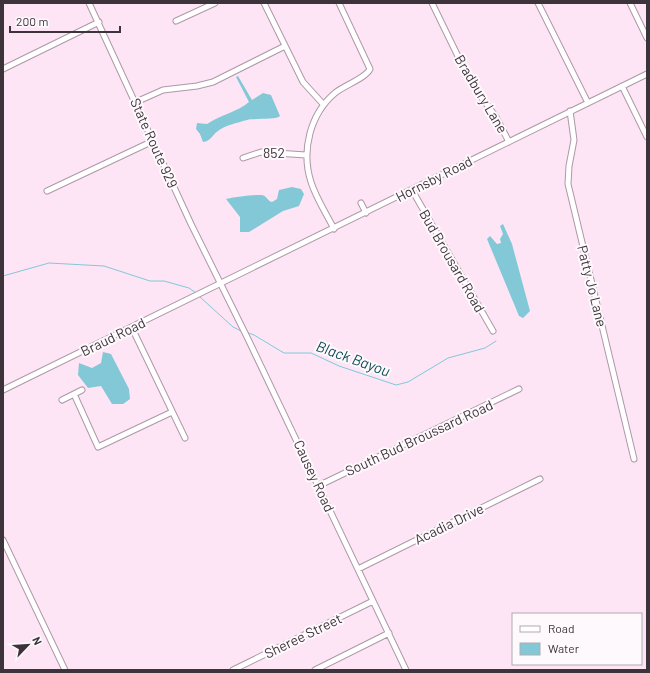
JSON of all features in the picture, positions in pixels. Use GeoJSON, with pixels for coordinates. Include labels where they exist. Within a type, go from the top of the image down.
{"type":"FeatureCollection","features":[{"type":"Feature","properties":{"kind":"street","name":"State Route 929"},"geometry":{"type":"LineString","coordinates":[[89,3],[191,224],[221,283]]}},
{"type":"Feature","properties":{"kind":"street"},"geometry":{"type":"LineString","coordinates":[[176,21],[215,3]]}},
{"type":"Feature","properties":{"kind":"street"},"geometry":{"type":"LineString","coordinates":[[264,3],[303,82],[323,104]]}},
{"type":"Feature","properties":{"kind":"street"},"geometry":{"type":"LineString","coordinates":[[334,229],[311,183],[306,155],[312,126],[323,104],[341,88],[366,74],[370,69],[339,3]]}},
{"type":"Feature","properties":{"kind":"street","name":"Bradbury Lane"},"geometry":{"type":"LineString","coordinates":[[432,3],[471,83],[496,117],[508,142]]}},
{"type":"Feature","properties":{"kind":"street"},"geometry":{"type":"LineString","coordinates":[[538,3],[588,102]]}},
{"type":"Feature","properties":{"kind":"street"},"geometry":{"type":"LineString","coordinates":[[630,3],[647,38]]}},
{"type":"Feature","properties":{"kind":"street"},"geometry":{"type":"LineString","coordinates":[[3,69],[99,22]]}},
{"type":"Feature","properties":{"kind":"street"},"geometry":{"type":"LineString","coordinates":[[136,102],[163,90],[197,86],[213,82],[285,46]]}},
{"type":"Feature","properties":{"kind":"street","name":"Hornsby Road"},"geometry":{"type":"LineString","coordinates":[[221,283],[334,229],[647,74]]}},
{"type":"Feature","properties":{"kind":"street"},"geometry":{"type":"LineString","coordinates":[[622,86],[647,137]]}},
{"type":"Feature","properties":{"kind":"street","name":"Patty Jo Lane"},"geometry":{"type":"LineString","coordinates":[[570,111],[574,140],[569,166],[568,184],[634,459]]}},
{"type":"Feature","properties":{"kind":"street"},"geometry":{"type":"LineString","coordinates":[[47,191],[152,141]]}},
{"type":"Feature","properties":{"kind":"street","name":"852"},"geometry":{"type":"LineString","coordinates":[[243,158],[261,152],[306,155]]}},
{"type":"Feature","properties":{"kind":"street","name":"Bud Brousard Road"},"geometry":{"type":"LineString","coordinates":[[412,190],[493,331]]}},
{"type":"Feature","properties":{"kind":"street"},"geometry":{"type":"LineString","coordinates":[[361,203],[366,213]]}},
{"type":"Feature","properties":{"kind":"street","name":"Braud Road"},"geometry":{"type":"LineString","coordinates":[[3,390],[221,283]]}},
{"type":"Feature","properties":{"kind":"street","name":"Causey Road"},"geometry":{"type":"LineString","coordinates":[[221,283],[243,326],[406,670]]}},
{"type":"Feature","properties":{"kind":"street"},"geometry":{"type":"LineString","coordinates":[[132,328],[185,438]]}},
{"type":"Feature","properties":{"kind":"street","name":"South Bud Broussard Road"},"geometry":{"type":"LineString","coordinates":[[318,486],[519,389]]}},
{"type":"Feature","properties":{"kind":"street"},"geometry":{"type":"LineString","coordinates":[[62,400],[82,390]]}},
{"type":"Feature","properties":{"kind":"street"},"geometry":{"type":"LineString","coordinates":[[74,394],[98,447],[172,412]]}},
{"type":"Feature","properties":{"kind":"street","name":"Acadia Drive"},"geometry":{"type":"LineString","coordinates":[[358,569],[540,479]]}},
{"type":"Feature","properties":{"kind":"street"},"geometry":{"type":"LineString","coordinates":[[3,540],[65,670]]}},
{"type":"Feature","properties":{"kind":"street","name":"Sheree Street"},"geometry":{"type":"LineString","coordinates":[[233,670],[374,601]]}},
{"type":"Feature","properties":{"kind":"street"},"geometry":{"type":"LineString","coordinates":[[315,670],[389,633]]}},
{"type":"Feature","properties":{"kind":"water"},"geometry":{"type":"Polygon","coordinates":[[[238,76],[252,100],[263,93],[271,95],[280,116],[275,118],[250,119],[231,124],[221,129],[210,139],[203,142],[196,129],[197,123],[207,124],[249,102],[236,77],[238,76]]]}},
{"type":"Feature","properties":{"kind":"water"},"geometry":{"type":"Polygon","coordinates":[[[292,187],[301,189],[304,194],[299,206],[283,211],[249,232],[240,232],[240,217],[226,199],[261,195],[265,196],[272,202],[277,199],[279,190],[292,187]]]}},
{"type":"Feature","properties":{"kind":"water"},"geometry":{"type":"Polygon","coordinates":[[[503,224],[512,244],[530,311],[523,318],[519,316],[487,239],[490,236],[497,244],[501,243],[500,239],[503,234],[500,226],[503,224]]]}},
{"type":"Feature","properties":{"kind":"water"},"geometry":{"type":"Polygon","coordinates":[[[103,352],[111,354],[129,389],[130,399],[123,404],[112,404],[101,386],[88,388],[78,375],[79,363],[92,368],[101,363],[103,352]]]}},
{"type":"Feature","properties":{"kind":"waterway","name":"Black Bayou"},"geometry":{"type":"LineString","coordinates":[[3,276],[49,263],[104,266],[150,281],[164,281],[189,288],[196,293]]}},
{"type":"Feature","properties":{"kind":"waterway","name":"Black Bayou"},"geometry":{"type":"LineString","coordinates":[[200,297],[233,327],[241,331]]}},
{"type":"Feature","properties":{"kind":"waterway","name":"Black Bayou"},"geometry":{"type":"LineString","coordinates":[[246,332],[254,335],[284,353],[311,353],[339,366],[396,385],[408,382],[448,358],[485,348],[496,341]]}}]}
